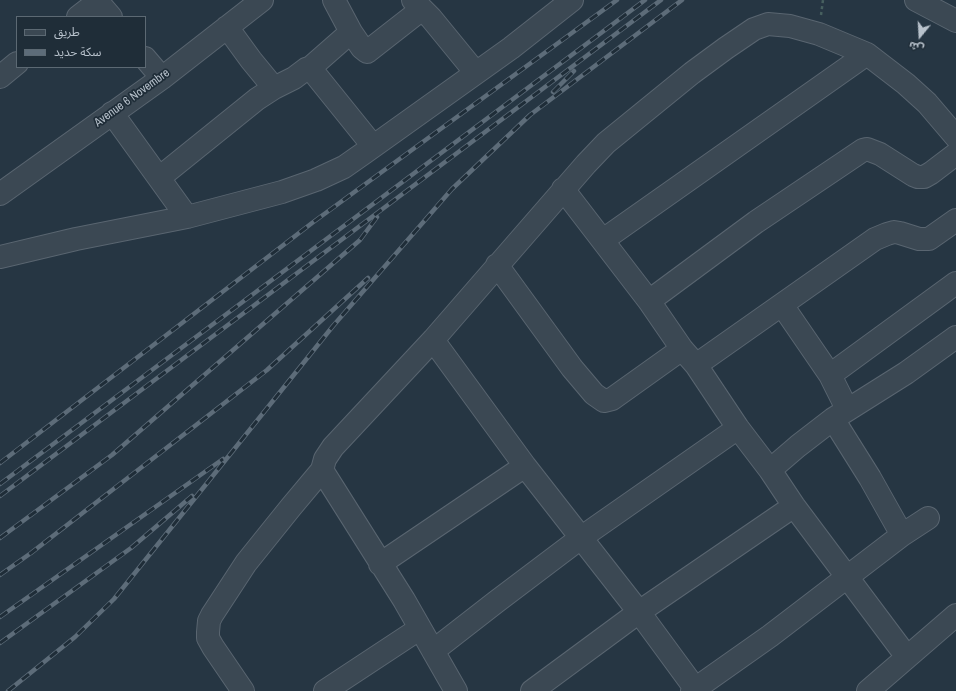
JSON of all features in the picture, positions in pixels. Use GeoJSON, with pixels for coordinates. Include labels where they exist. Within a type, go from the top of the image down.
{"type":"FeatureCollection","features":[{"type":"Feature","properties":{"kind":"street","name":"Avenue 6 Novembre"},"geometry":{"type":"LineString","coordinates":[[0,194],[162,78],[262,0]]}},
{"type":"Feature","properties":{"kind":"street"},"geometry":{"type":"LineString","coordinates":[[334,0],[362,48],[367,52],[418,4],[476,73]]}},
{"type":"Feature","properties":{"kind":"street"},"geometry":{"type":"LineString","coordinates":[[0,257],[76,239],[187,217],[253,200],[316,180],[344,167],[476,73],[572,0]]}},
{"type":"Feature","properties":{"kind":"street"},"geometry":{"type":"LineString","coordinates":[[916,0],[956,21]]}},
{"type":"Feature","properties":{"kind":"street"},"geometry":{"type":"LineString","coordinates":[[80,16],[103,6]]}},
{"type":"Feature","properties":{"kind":"street"},"geometry":{"type":"LineString","coordinates":[[242,691],[208,638],[209,621],[212,615],[246,563],[322,470],[325,459],[333,447],[432,340],[606,143],[698,69],[754,29],[768,24],[790,26],[819,34],[867,54],[906,84],[927,103],[956,137]]}},
{"type":"Feature","properties":{"kind":"street"},"geometry":{"type":"LineString","coordinates":[[228,26],[251,60],[274,88]]}},
{"type":"Feature","properties":{"kind":"street"},"geometry":{"type":"LineString","coordinates":[[159,178],[257,99],[310,68],[352,32]]}},
{"type":"Feature","properties":{"kind":"street"},"geometry":{"type":"LineString","coordinates":[[603,240],[867,54]]}},
{"type":"Feature","properties":{"kind":"street"},"geometry":{"type":"LineString","coordinates":[[146,59],[162,78]]}},
{"type":"Feature","properties":{"kind":"street"},"geometry":{"type":"LineString","coordinates":[[0,77],[16,64]]}},
{"type":"Feature","properties":{"kind":"street"},"geometry":{"type":"LineString","coordinates":[[310,68],[373,146]]}},
{"type":"Feature","properties":{"kind":"street"},"geometry":{"type":"LineString","coordinates":[[112,113],[187,217]]}},
{"type":"Feature","properties":{"kind":"street"},"geometry":{"type":"LineString","coordinates":[[649,301],[756,222],[863,150],[867,149],[880,154],[912,175],[918,177],[924,177],[931,173],[956,154]]}},
{"type":"Feature","properties":{"kind":"street"},"geometry":{"type":"LineString","coordinates":[[563,190],[649,301],[682,349],[696,365],[738,428],[770,470],[794,506],[907,657]]}},
{"type":"Feature","properties":{"kind":"street"},"geometry":{"type":"LineString","coordinates":[[696,365],[875,239],[894,232],[919,239],[929,239],[956,220]]}},
{"type":"Feature","properties":{"kind":"street"},"geometry":{"type":"LineString","coordinates":[[497,265],[572,368],[594,394],[604,401],[612,399],[682,349]]}},
{"type":"Feature","properties":{"kind":"street"},"geometry":{"type":"LineString","coordinates":[[830,375],[956,283]]}},
{"type":"Feature","properties":{"kind":"street"},"geometry":{"type":"LineString","coordinates":[[782,304],[830,375],[840,414],[870,478],[902,535]]}},
{"type":"Feature","properties":{"kind":"street"},"geometry":{"type":"LineString","coordinates":[[770,470],[798,446],[840,414],[906,373],[956,337]]}},
{"type":"Feature","properties":{"kind":"street"},"geometry":{"type":"LineString","coordinates":[[432,340],[525,466],[582,537],[639,612],[695,690],[770,636],[846,576],[928,518]]}},
{"type":"Feature","properties":{"kind":"street"},"geometry":{"type":"LineString","coordinates":[[433,651],[582,537],[738,428]]}},
{"type":"Feature","properties":{"kind":"street"},"geometry":{"type":"LineString","coordinates":[[380,564],[525,466]]}},
{"type":"Feature","properties":{"kind":"street"},"geometry":{"type":"LineString","coordinates":[[322,470],[404,600],[419,630],[456,691]]}},
{"type":"Feature","properties":{"kind":"street"},"geometry":{"type":"LineString","coordinates":[[532,691],[639,612],[794,506]]}},
{"type":"Feature","properties":{"kind":"street"},"geometry":{"type":"LineString","coordinates":[[868,691],[956,616]]}},
{"type":"Feature","properties":{"kind":"street"},"geometry":{"type":"LineString","coordinates":[[325,691],[419,630]]}},
{"type":"Feature","properties":{"kind":"railway"},"geometry":{"type":"LineString","coordinates":[[0,463],[312,223],[617,0]]}},
{"type":"Feature","properties":{"kind":"railway"},"geometry":{"type":"LineString","coordinates":[[0,484],[645,0]]}},
{"type":"Feature","properties":{"kind":"railway"},"geometry":{"type":"LineString","coordinates":[[0,496],[661,0]]}},
{"type":"Feature","properties":{"kind":"railway"},"geometry":{"type":"LineString","coordinates":[[8,691],[75,637],[114,599],[333,326],[452,189],[530,115],[682,0]]}},
{"type":"Feature","properties":{"kind":"railway"},"geometry":{"type":"LineString","coordinates":[[553,92],[574,71]]}},
{"type":"Feature","properties":{"kind":"railway"},"geometry":{"type":"LineString","coordinates":[[0,538],[112,455],[360,240],[377,217]]}},
{"type":"Feature","properties":{"kind":"railway"},"geometry":{"type":"LineString","coordinates":[[0,575],[31,553],[267,370],[368,278]]}},
{"type":"Feature","properties":{"kind":"railway"},"geometry":{"type":"LineString","coordinates":[[0,617],[223,459]]}},
{"type":"Feature","properties":{"kind":"railway"},"geometry":{"type":"LineString","coordinates":[[0,643],[131,548],[192,496]]}}]}
